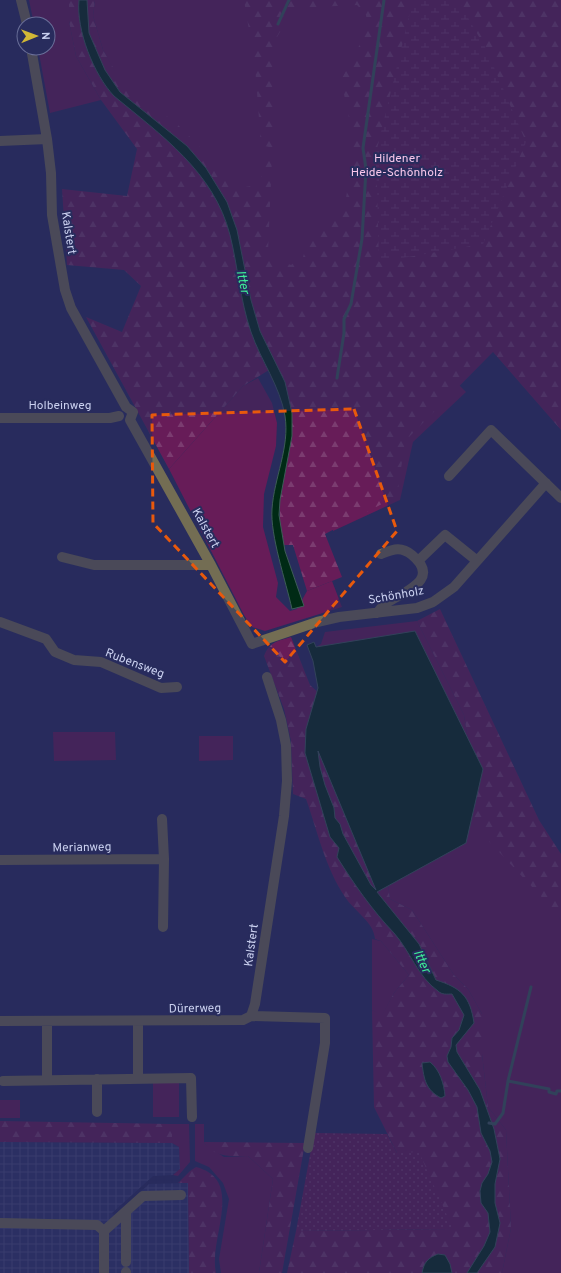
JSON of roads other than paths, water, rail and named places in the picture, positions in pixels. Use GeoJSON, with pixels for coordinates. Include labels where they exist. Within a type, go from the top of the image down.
{"type":"FeatureCollection","features":[{"type":"Feature","properties":{"kind":"street"},"geometry":{"type":"LineString","coordinates":[[21,0],[24,16]]}},
{"type":"Feature","properties":{"kind":"street","name":"Kalstert"},"geometry":{"type":"LineString","coordinates":[[32,56],[47,139],[51,173],[52,215],[65,290],[70,308],[126,407],[133,412],[130,420],[211,565],[252,644]]}},
{"type":"Feature","properties":{"kind":"street"},"geometry":{"type":"LineString","coordinates":[[0,141],[47,139]]}},
{"type":"Feature","properties":{"kind":"street"},"geometry":{"type":"LineString","coordinates":[[126,407],[122,408],[119,412],[119,416],[126,422],[130,420]]}},
{"type":"Feature","properties":{"kind":"street","name":"Holbeinweg"},"geometry":{"type":"LineString","coordinates":[[0,418],[110,418],[119,416]]}},
{"type":"Feature","properties":{"kind":"street"},"geometry":{"type":"LineString","coordinates":[[449,476],[491,430],[561,498]]}},
{"type":"Feature","properties":{"kind":"street","name":"Schönholz"},"geometry":{"type":"LineString","coordinates":[[252,644],[339,616],[417,608],[433,602],[454,587],[476,560],[546,483]]}},
{"type":"Feature","properties":{"kind":"street"},"geometry":{"type":"LineString","coordinates":[[418,561],[445,535],[476,560]]}},
{"type":"Feature","properties":{"kind":"street"},"geometry":{"type":"LineString","coordinates":[[377,613],[386,603],[419,584],[422,579],[423,571],[418,561],[401,548],[381,554]]}},
{"type":"Feature","properties":{"kind":"street","name":"Kalstert"},"geometry":{"type":"LineString","coordinates":[[62,557],[94,565],[211,565]]}},
{"type":"Feature","properties":{"kind":"street","name":"Rubensweg"},"geometry":{"type":"LineString","coordinates":[[0,622],[46,639],[55,652],[74,660],[101,662],[161,688],[177,687]]}},
{"type":"Feature","properties":{"kind":"street","name":"Kalstert"},"geometry":{"type":"LineString","coordinates":[[251,1016],[255,1004],[284,816],[287,781],[286,745],[281,720],[267,677]]}},
{"type":"Feature","properties":{"kind":"street"},"geometry":{"type":"LineString","coordinates":[[162,819],[164,859],[163,927]]}},
{"type":"Feature","properties":{"kind":"street","name":"Merianweg"},"geometry":{"type":"LineString","coordinates":[[0,860],[164,859]]}},
{"type":"Feature","properties":{"kind":"street"},"geometry":{"type":"LineString","coordinates":[[251,1016],[325,1018],[325,1043],[308,1148]]}},
{"type":"Feature","properties":{"kind":"street","name":"Dürerweg"},"geometry":{"type":"LineString","coordinates":[[0,1021],[243,1020],[251,1016]]}},
{"type":"Feature","properties":{"kind":"street"},"geometry":{"type":"LineString","coordinates":[[47,1080],[48,1021]]}},
{"type":"Feature","properties":{"kind":"street"},"geometry":{"type":"LineString","coordinates":[[138,1021],[138,1078]]}},
{"type":"Feature","properties":{"kind":"street"},"geometry":{"type":"LineString","coordinates":[[97,1078],[97,1112]]}},
{"type":"Feature","properties":{"kind":"street"},"geometry":{"type":"LineString","coordinates":[[3,1081],[97,1078],[191,1078],[192,1117]]}},
{"type":"Feature","properties":{"kind":"street"},"geometry":{"type":"LineString","coordinates":[[104,1273],[104,1231],[143,1196],[181,1195]]}},
{"type":"Feature","properties":{"kind":"street"},"geometry":{"type":"LineString","coordinates":[[126,1212],[126,1269]]}},
{"type":"Feature","properties":{"kind":"street"},"geometry":{"type":"LineString","coordinates":[[0,1223],[97,1225],[104,1231]]}},
{"type":"Feature","properties":{"kind":"water","name":"Itter"},"geometry":{"type":"Polygon","coordinates":[[[79,0],[87,0],[89,33],[105,70],[120,92],[187,146],[206,168],[227,202],[237,230],[251,300],[260,331],[285,382],[292,413],[292,436],[280,500],[279,515],[285,551],[304,606],[292,609],[273,532],[273,497],[284,451],[286,428],[283,405],[275,384],[255,343],[247,320],[230,235],[222,213],[212,192],[184,156],[150,125],[114,96],[107,87],[93,64],[83,38],[80,25],[79,0]]]}},
{"type":"Feature","properties":{"kind":"water","name":"Itter"},"geometry":{"type":"Polygon","coordinates":[[[415,631],[483,769],[466,843],[377,892],[419,944],[436,980],[458,990],[463,994],[470,1006],[474,1023],[456,1045],[457,1052],[480,1090],[494,1129],[500,1159],[495,1184],[495,1203],[500,1223],[495,1247],[477,1273],[467,1273],[484,1246],[490,1232],[488,1213],[481,1203],[480,1191],[482,1183],[488,1174],[492,1162],[490,1151],[481,1133],[477,1107],[468,1090],[448,1062],[447,1056],[451,1047],[452,1038],[459,1030],[464,1015],[452,994],[441,993],[425,979],[400,940],[378,915],[337,857],[339,848],[330,837],[305,753],[306,729],[318,688],[313,661],[307,645],[314,642],[316,647],[415,631]],[[318,751],[320,767],[334,808],[335,818],[340,824],[343,834],[371,885],[376,890],[318,751]]]}},
{"type":"Feature","properties":{"kind":"water"},"geometry":{"type":"Polygon","coordinates":[[[430,1062],[439,1073],[444,1087],[445,1096],[441,1098],[432,1092],[425,1079],[422,1063],[430,1062]]]}},
{"type":"Feature","properties":{"kind":"water"},"geometry":{"type":"Polygon","coordinates":[[[438,1254],[445,1255],[450,1264],[452,1273],[422,1273],[427,1261],[438,1254]]]}},
{"type":"Feature","properties":{"kind":"waterway"},"geometry":{"type":"LineString","coordinates":[[278,24],[289,0]]}},
{"type":"Feature","properties":{"kind":"waterway"},"geometry":{"type":"LineString","coordinates":[[337,378],[344,333],[344,319],[351,304],[362,239],[366,169],[363,148],[384,0]]}},
{"type":"Feature","properties":{"kind":"waterway"},"geometry":{"type":"LineString","coordinates":[[508,1081],[531,987]]}},
{"type":"Feature","properties":{"kind":"waterway"},"geometry":{"type":"LineString","coordinates":[[489,1123],[495,1124],[503,1113],[508,1081],[549,1089],[549,1092],[556,1094],[557,1091],[561,1091]]}},
{"type":"Feature","properties":{"kind":"park label","name":"Hildener Heide-Schönholz"},"geometry":{"type":"Point","coordinates":[397,165]}}]}
